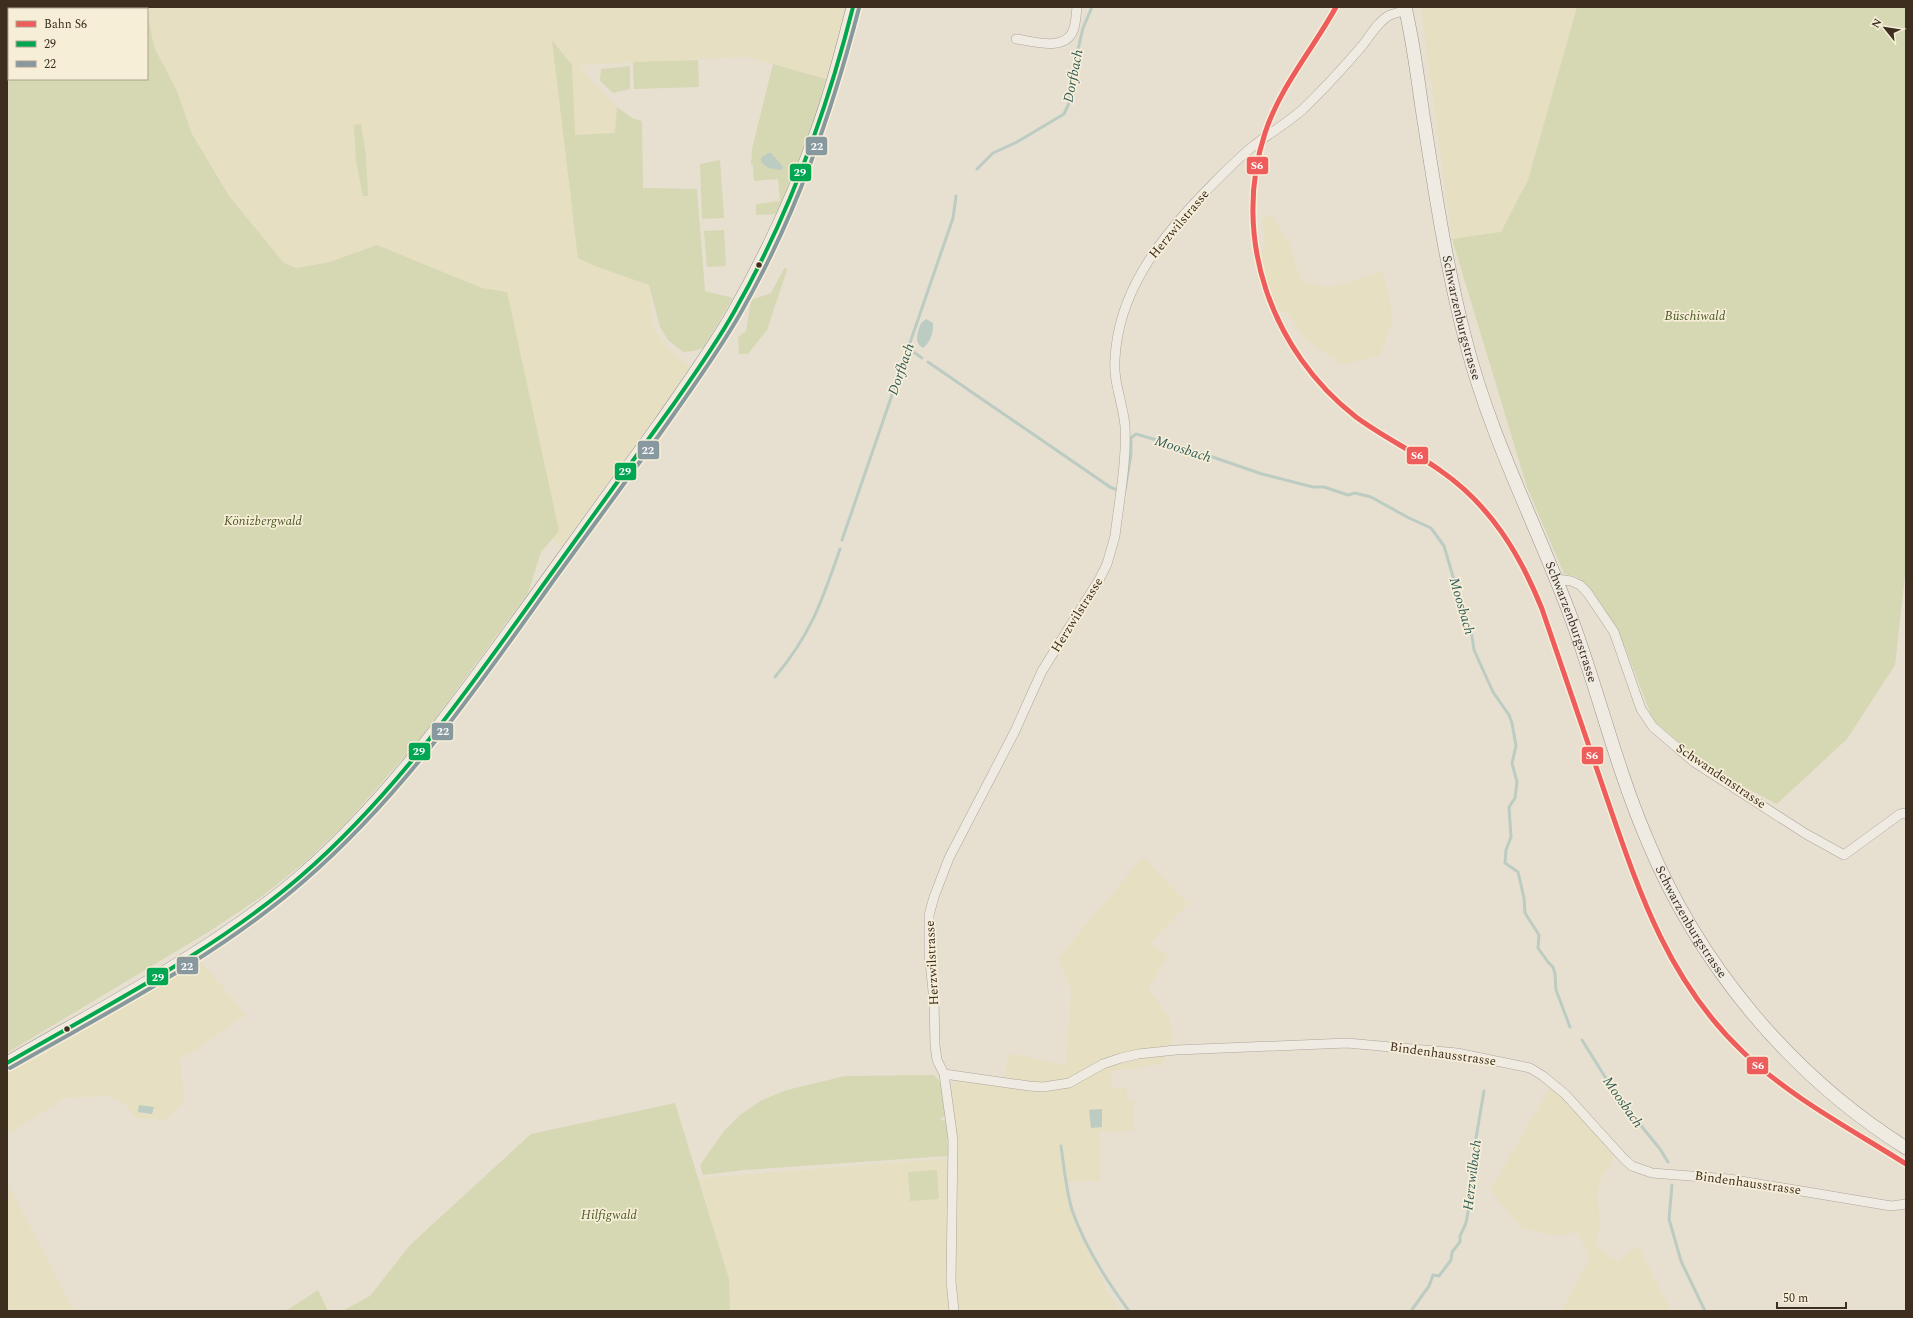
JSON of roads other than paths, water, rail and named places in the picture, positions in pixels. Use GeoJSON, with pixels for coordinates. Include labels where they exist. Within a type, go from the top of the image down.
{"type":"FeatureCollection","features":[{"type":"Feature","properties":{"kind":"street"},"geometry":{"type":"LineString","coordinates":[[7,1063],[157,976],[240,923],[283,891],[314,864],[351,828],[438,726],[481,670],[643,447],[698,369],[734,311],[778,227],[803,169],[826,102],[853,7]]}},
{"type":"Feature","properties":{"kind":"street"},"geometry":{"type":"LineString","coordinates":[[1016,39],[1056,44],[1066,40],[1072,33],[1077,7]]}},
{"type":"Feature","properties":{"kind":"street","name":"Schwarzenburgstrasse"},"geometry":{"type":"LineString","coordinates":[[1405,9],[1412,37],[1447,249],[1466,342],[1496,437],[1556,579],[1578,636],[1636,815],[1668,885],[1697,936],[1743,1002],[1796,1060],[1844,1103],[1906,1148]]}},
{"type":"Feature","properties":{"kind":"street","name":"Herzwilstrasse"},"geometry":{"type":"LineString","coordinates":[[954,1311],[951,1281],[953,1140],[944,1074],[937,1060],[935,1045],[934,1001],[928,934],[931,909],[945,867],[1015,731],[1042,671],[1099,580],[1112,550],[1125,428],[1115,374],[1114,359],[1118,330],[1128,299],[1148,260],[1202,195],[1252,147],[1280,128],[1302,109],[1332,79],[1379,24],[1390,16],[1405,9]]}},
{"type":"Feature","properties":{"kind":"street","name":"Schwandenstrasse"},"geometry":{"type":"LineString","coordinates":[[1556,579],[1571,581],[1580,585],[1587,592],[1614,632],[1641,709],[1653,727],[1694,762],[1806,834],[1844,855],[1900,814],[1906,813]]}},
{"type":"Feature","properties":{"kind":"street","name":"Bindenhausstrasse"},"geometry":{"type":"LineString","coordinates":[[944,1074],[1043,1087],[1069,1083],[1103,1064],[1121,1058],[1138,1054],[1176,1050],[1347,1043],[1457,1053],[1530,1068],[1543,1076],[1565,1094],[1624,1159],[1632,1166],[1642,1170],[1661,1174],[1729,1179],[1891,1206],[1906,1204]]}},
{"type":"Feature","properties":{"kind":"waterway","name":"Dorfbach"},"geometry":{"type":"LineString","coordinates":[[977,169],[993,153],[1017,142],[1064,114],[1070,101],[1069,88],[1083,28],[1092,7]]}},
{"type":"Feature","properties":{"kind":"waterway","name":"Dorfbach"},"geometry":{"type":"LineString","coordinates":[[842,540],[953,218],[956,196]]}},
{"type":"Feature","properties":{"kind":"waterway","name":"Moosbach"},"geometry":{"type":"LineString","coordinates":[[908,348],[922,358]]}},
{"type":"Feature","properties":{"kind":"waterway","name":"Moosbach"},"geometry":{"type":"LineString","coordinates":[[928,362],[1110,487],[1117,490]]}},
{"type":"Feature","properties":{"kind":"waterway","name":"Moosbach"},"geometry":{"type":"LineString","coordinates":[[1125,490],[1131,454],[1131,438],[1136,434],[1201,453],[1262,474],[1313,487],[1324,487],[1348,495],[1355,493],[1371,497],[1409,518],[1431,528],[1444,546],[1467,624],[1472,636],[1474,650],[1493,692],[1509,715],[1512,723],[1516,746],[1512,763],[1517,782],[1515,798],[1509,807],[1511,837],[1506,850],[1505,863],[1518,872],[1524,898],[1525,913],[1539,935],[1538,948],[1553,967],[1556,990],[1570,1027]]}},
{"type":"Feature","properties":{"kind":"waterway","name":"Dorfbach"},"geometry":{"type":"LineString","coordinates":[[775,677],[807,631],[821,601],[840,549]]}},
{"type":"Feature","properties":{"kind":"waterway","name":"Moosbach"},"geometry":{"type":"LineString","coordinates":[[1582,1040],[1617,1096],[1660,1149],[1668,1162]]}},
{"type":"Feature","properties":{"kind":"waterway","name":"Herzwilbach"},"geometry":{"type":"LineString","coordinates":[[1411,1311],[1429,1286],[1433,1275],[1439,1276],[1451,1260],[1452,1252],[1460,1242],[1460,1236],[1466,1223],[1470,1201],[1475,1144],[1484,1091]]}},
{"type":"Feature","properties":{"kind":"waterway"},"geometry":{"type":"LineString","coordinates":[[1061,1146],[1068,1194],[1077,1224],[1097,1263],[1129,1311]]}},
{"type":"Feature","properties":{"kind":"waterway","name":"Moosbach"},"geometry":{"type":"LineString","coordinates":[[1672,1185],[1669,1219],[1681,1261],[1705,1311]]}},
{"type":"Feature","properties":{"kind":"rail line","name":"S6"},"geometry":{"type":"LineString","coordinates":[[1336,7],[1288,84],[1271,116],[1265,133],[1256,172],[1253,212],[1256,251],[1266,289],[1281,326],[1301,359],[1326,390],[1356,417],[1459,484],[1489,515],[1502,532],[1524,569],[1542,609],[1617,829],[1643,898],[1658,932],[1694,995],[1717,1024],[1743,1052],[1762,1069],[1822,1112],[1906,1164]]}},
{"type":"Feature","properties":{"kind":"park label","name":"Büschiwald"},"geometry":{"type":"Point","coordinates":[1695,316]}},
{"type":"Feature","properties":{"kind":"park label","name":"Könizbergwald"},"geometry":{"type":"Point","coordinates":[263,521]}},
{"type":"Feature","properties":{"kind":"park label","name":"Hilfigwald"},"geometry":{"type":"Point","coordinates":[609,1215]}}]}
